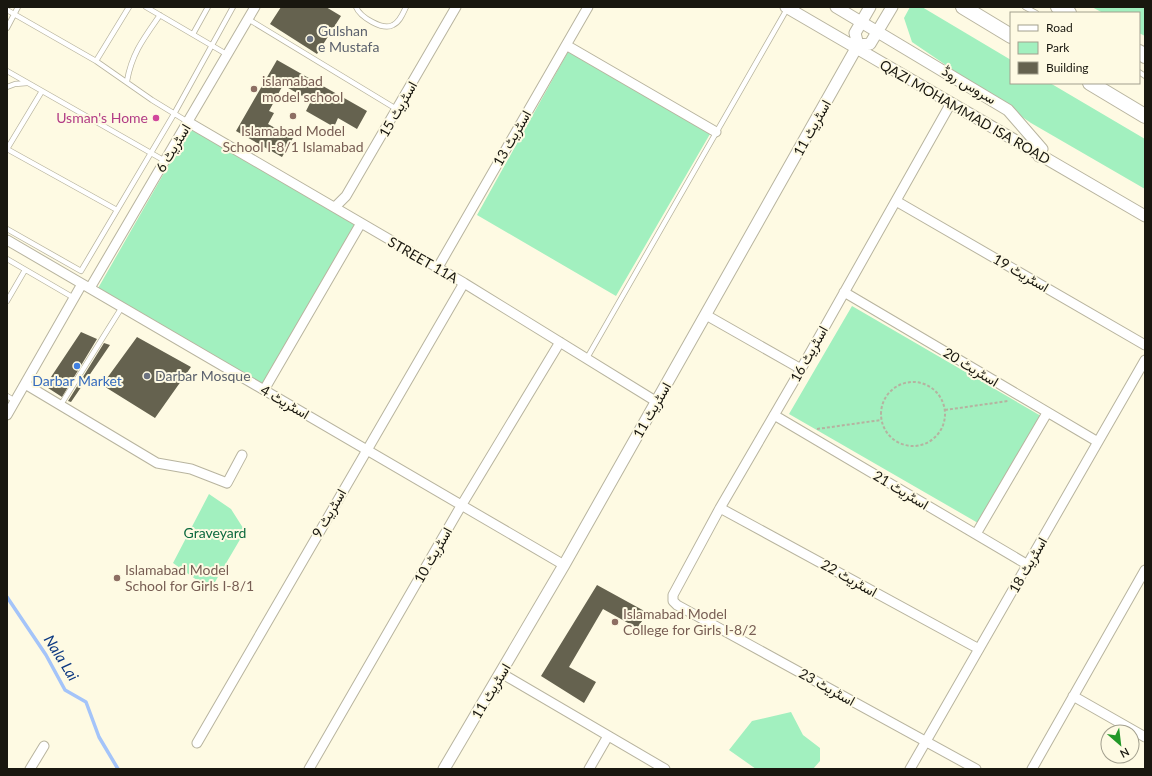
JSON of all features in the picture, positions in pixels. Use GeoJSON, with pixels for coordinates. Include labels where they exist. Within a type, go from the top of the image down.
{"type":"FeatureCollection","features":[{"type":"Feature","properties":{"kind":"main road"},"geometry":{"type":"LineString","coordinates":[[962,7],[1010,35]]}},
{"type":"Feature","properties":{"kind":"main road"},"geometry":{"type":"LineString","coordinates":[[1058,7],[1067,12]]}},
{"type":"Feature","properties":{"kind":"main road"},"geometry":{"type":"LineString","coordinates":[[1092,84],[1145,116]]}},
{"type":"Feature","properties":{"kind":"street","name":"اسٹریٹ 6"},"geometry":{"type":"LineString","coordinates":[[7,415],[11,399],[25,384],[74,298],[86,286],[165,160],[255,7]]}},
{"type":"Feature","properties":{"kind":"street","name":"اسٹریٹ 15"},"geometry":{"type":"LineString","coordinates":[[335,207],[346,196],[398,110],[456,7]]}},
{"type":"Feature","properties":{"kind":"street","name":"اسٹریٹ 13"},"geometry":{"type":"LineString","coordinates":[[437,269],[588,7]]}},
{"type":"Feature","properties":{"kind":"street","name":"سروس روڈ"},"geometry":{"type":"LineString","coordinates":[[836,7],[1008,110],[1041,148],[1039,156]]}},
{"type":"Feature","properties":{"kind":"street"},"geometry":{"type":"LineString","coordinates":[[870,7],[855,33],[857,46],[870,44],[892,7]]}},
{"type":"Feature","properties":{"kind":"street","name":"QAZI MOHAMMAD ISA ROAD"},"geometry":{"type":"LineString","coordinates":[[787,8],[857,46],[1039,156],[1145,216]]}},
{"type":"Feature","properties":{"kind":"street"},"geometry":{"type":"LineString","coordinates":[[566,45],[716,132]]}},
{"type":"Feature","properties":{"kind":"street","name":"اسٹریٹ 11"},"geometry":{"type":"LineString","coordinates":[[444,769],[564,565],[857,46]]}},
{"type":"Feature","properties":{"kind":"street","name":"اسٹریٹ 16"},"geometry":{"type":"LineString","coordinates":[[677,605],[673,601],[673,595],[720,508],[802,369],[951,103]]}},
{"type":"Feature","properties":{"kind":"street","name":"STREET 11A"},"geometry":{"type":"LineString","coordinates":[[188,122],[335,207],[437,269],[464,283],[657,402]]}},
{"type":"Feature","properties":{"kind":"street","name":"اسٹریٹ 19"},"geometry":{"type":"LineString","coordinates":[[896,201],[1145,345]]}},
{"type":"Feature","properties":{"kind":"street"},"geometry":{"type":"LineString","coordinates":[[264,390],[361,223]]}},
{"type":"Feature","properties":{"kind":"street","name":"اسٹریٹ 4"},"geometry":{"type":"LineString","coordinates":[[7,240],[564,565]]}},
{"type":"Feature","properties":{"kind":"street","name":"اسٹریٹ 9"},"geometry":{"type":"LineString","coordinates":[[197,743],[366,449],[464,283]]}},
{"type":"Feature","properties":{"kind":"street","name":"اسٹریٹ 20"},"geometry":{"type":"LineString","coordinates":[[844,292],[1098,442]]}},
{"type":"Feature","properties":{"kind":"street"},"geometry":{"type":"LineString","coordinates":[[706,315],[802,369]]}},
{"type":"Feature","properties":{"kind":"street","name":"اسٹریٹ 10"},"geometry":{"type":"LineString","coordinates":[[309,769],[461,506],[560,342]]}},
{"type":"Feature","properties":{"kind":"street","name":"اسٹریٹ 18"},"geometry":{"type":"LineString","coordinates":[[910,769],[1145,360]]}},
{"type":"Feature","properties":{"kind":"street"},"geometry":{"type":"LineString","coordinates":[[25,384],[157,463],[191,469],[227,483],[242,454]]}},
{"type":"Feature","properties":{"kind":"street"},"geometry":{"type":"LineString","coordinates":[[976,534],[1047,413]]}},
{"type":"Feature","properties":{"kind":"street","name":"اسٹریٹ 21"},"geometry":{"type":"LineString","coordinates":[[774,415],[1028,565]]}},
{"type":"Feature","properties":{"kind":"street","name":"اسٹریٹ 22"},"geometry":{"type":"LineString","coordinates":[[720,508],[979,649]]}},
{"type":"Feature","properties":{"kind":"street"},"geometry":{"type":"LineString","coordinates":[[1032,769],[1145,570]]}},
{"type":"Feature","properties":{"kind":"street","name":"اسٹریٹ 23"},"geometry":{"type":"LineString","coordinates":[[677,605],[976,769]]}},
{"type":"Feature","properties":{"kind":"street"},"geometry":{"type":"LineString","coordinates":[[501,673],[665,769]]}},
{"type":"Feature","properties":{"kind":"street"},"geometry":{"type":"LineString","coordinates":[[1073,696],[1145,737]]}},
{"type":"Feature","properties":{"kind":"street"},"geometry":{"type":"LineString","coordinates":[[589,769],[608,736]]}},
{"type":"Feature","properties":{"kind":"street"},"geometry":{"type":"LineString","coordinates":[[30,769],[44,746]]}},
{"type":"Feature","properties":{"kind":"lane"},"geometry":{"type":"LineString","coordinates":[[7,28],[18,7]]}},
{"type":"Feature","properties":{"kind":"lane"},"geometry":{"type":"LineString","coordinates":[[96,61],[129,7]]}},
{"type":"Feature","properties":{"kind":"lane"},"geometry":{"type":"LineString","coordinates":[[146,7],[228,55]]}},
{"type":"Feature","properties":{"kind":"lane"},"geometry":{"type":"LineString","coordinates":[[193,34],[208,7]]}},
{"type":"Feature","properties":{"kind":"lane"},"geometry":{"type":"LineString","coordinates":[[7,229],[81,271],[174,114],[233,7]]}},
{"type":"Feature","properties":{"kind":"lane"},"geometry":{"type":"LineString","coordinates":[[356,7],[360,14],[385,27],[392,26],[397,22],[406,7]]}},
{"type":"Feature","properties":{"kind":"lane"},"geometry":{"type":"LineString","coordinates":[[1025,7],[1034,12]]}},
{"type":"Feature","properties":{"kind":"lane"},"geometry":{"type":"LineString","coordinates":[[587,358],[787,8]]}},
{"type":"Feature","properties":{"kind":"lane"},"geometry":{"type":"LineString","coordinates":[[7,10],[96,61],[127,81],[152,100],[188,122]]}},
{"type":"Feature","properties":{"kind":"lane"},"geometry":{"type":"LineString","coordinates":[[127,81],[130,63],[144,38],[160,16]]}},
{"type":"Feature","properties":{"kind":"lane"},"geometry":{"type":"LineString","coordinates":[[248,19],[398,110]]}},
{"type":"Feature","properties":{"kind":"lane"},"geometry":{"type":"LineString","coordinates":[[7,72],[165,160]]}},
{"type":"Feature","properties":{"kind":"lane"},"geometry":{"type":"LineString","coordinates":[[7,87],[15,84],[27,83]]}},
{"type":"Feature","properties":{"kind":"lane"},"geometry":{"type":"LineString","coordinates":[[42,91],[7,149],[117,210]]}},
{"type":"Feature","properties":{"kind":"lane"},"geometry":{"type":"LineString","coordinates":[[7,260],[74,298]]}},
{"type":"Feature","properties":{"kind":"lane"},"geometry":{"type":"LineString","coordinates":[[7,301],[25,270]]}},
{"type":"Feature","properties":{"kind":"lane"},"geometry":{"type":"LineString","coordinates":[[60,406],[122,307]]}},
{"type":"Feature","properties":{"kind":"path"},"geometry":{"type":"LineString","coordinates":[[906,382],[917,382],[927,385],[936,391],[944,410],[942,426],[933,438],[924,444],[913,446],[893,440],[886,432],[881,420],[883,402],[888,393],[896,386],[906,382]]}},
{"type":"Feature","properties":{"kind":"path"},"geometry":{"type":"LineString","coordinates":[[944,410],[1023,398]]}},
{"type":"Feature","properties":{"kind":"path"},"geometry":{"type":"LineString","coordinates":[[802,432],[881,420]]}},
{"type":"Feature","properties":{"kind":"green space"},"geometry":{"type":"Polygon","coordinates":[[[910,7],[922,7],[1010,59],[1010,84],[1052,84],[1145,139],[1145,189],[1031,123],[912,42],[904,18],[910,7]]]}},
{"type":"Feature","properties":{"kind":"green space"},"geometry":{"type":"Polygon","coordinates":[[[1092,7],[1145,7],[1145,36],[1140,34],[1140,12],[1101,12],[1092,7]]]}},
{"type":"Feature","properties":{"kind":"green space"},"geometry":{"type":"Polygon","coordinates":[[[569,50],[710,134],[616,296],[477,215],[569,50]]]}},
{"type":"Feature","properties":{"kind":"green space"},"geometry":{"type":"Polygon","coordinates":[[[191,126],[361,223],[264,390],[97,290],[191,126]]]}},
{"type":"Feature","properties":{"kind":"green space"},"geometry":{"type":"Polygon","coordinates":[[[852,306],[1041,416],[978,523],[789,414],[852,306]]]}},
{"type":"Feature","properties":{"kind":"green space","name":"Graveyard"},"geometry":{"type":"Polygon","coordinates":[[[209,494],[231,509],[245,531],[215,582],[201,583],[173,563],[209,494]]]}},
{"type":"Feature","properties":{"kind":"green space"},"geometry":{"type":"Polygon","coordinates":[[[791,712],[803,735],[820,748],[820,761],[813,769],[756,769],[729,750],[752,721],[791,712]]]}},
{"type":"Feature","properties":{"kind":"building","name":"Gulshan e Mustafa"},"geometry":{"type":"Polygon","coordinates":[[[281,7],[326,7],[341,16],[317,54],[270,24],[281,7]]]}},
{"type":"Feature","properties":{"kind":"building"},"geometry":{"type":"Polygon","coordinates":[[[277,60],[367,111],[357,129],[338,118],[334,127],[306,111],[311,101],[283,85],[269,111],[274,113],[268,124],[293,138],[282,157],[236,131],[277,60]]]}},
{"type":"Feature","properties":{"kind":"building"},"geometry":{"type":"Polygon","coordinates":[[[81,332],[97,339],[62,397],[45,386],[81,332]]]}},
{"type":"Feature","properties":{"kind":"building","name":"Darbar Mosque"},"geometry":{"type":"Polygon","coordinates":[[[137,337],[191,367],[155,418],[102,385],[137,337]]]}},
{"type":"Feature","properties":{"kind":"building"},"geometry":{"type":"Polygon","coordinates":[[[104,343],[110,345],[71,402],[68,401],[104,343]]]}},
{"type":"Feature","properties":{"kind":"building"},"geometry":{"type":"Polygon","coordinates":[[[597,585],[648,613],[637,628],[603,609],[569,667],[596,682],[584,703],[541,676],[597,585]]]}},
{"type":"Feature","properties":{"kind":"waterway","name":"Nala Lai"},"geometry":{"type":"LineString","coordinates":[[7,597],[46,655],[65,690],[86,702],[99,737],[118,769]]}},
{"type":"Feature","properties":{"kind":"place","name":"Gulshan e Mustafa"},"geometry":{"type":"Point","coordinates":[310,39]}},
{"type":"Feature","properties":{"kind":"place","name":"islamabad model school"},"geometry":{"type":"Point","coordinates":[254,89]}},
{"type":"Feature","properties":{"kind":"place","name":"Islamabad Model School I-8/1 Islamabad"},"geometry":{"type":"Point","coordinates":[293,116]}},
{"type":"Feature","properties":{"kind":"place","name":"Usman's Home"},"geometry":{"type":"Point","coordinates":[156,118]}},
{"type":"Feature","properties":{"kind":"place","name":"Darbar Market"},"geometry":{"type":"Point","coordinates":[77,366]}},
{"type":"Feature","properties":{"kind":"place","name":"Darbar Mosque"},"geometry":{"type":"Point","coordinates":[147,376]}},
{"type":"Feature","properties":{"kind":"place","name":"Islamabad Model School for Girls I-8/1"},"geometry":{"type":"Point","coordinates":[117,578]}},
{"type":"Feature","properties":{"kind":"place","name":"Islamabad Model College for Girls I-8/2"},"geometry":{"type":"Point","coordinates":[615,622]}}]}
